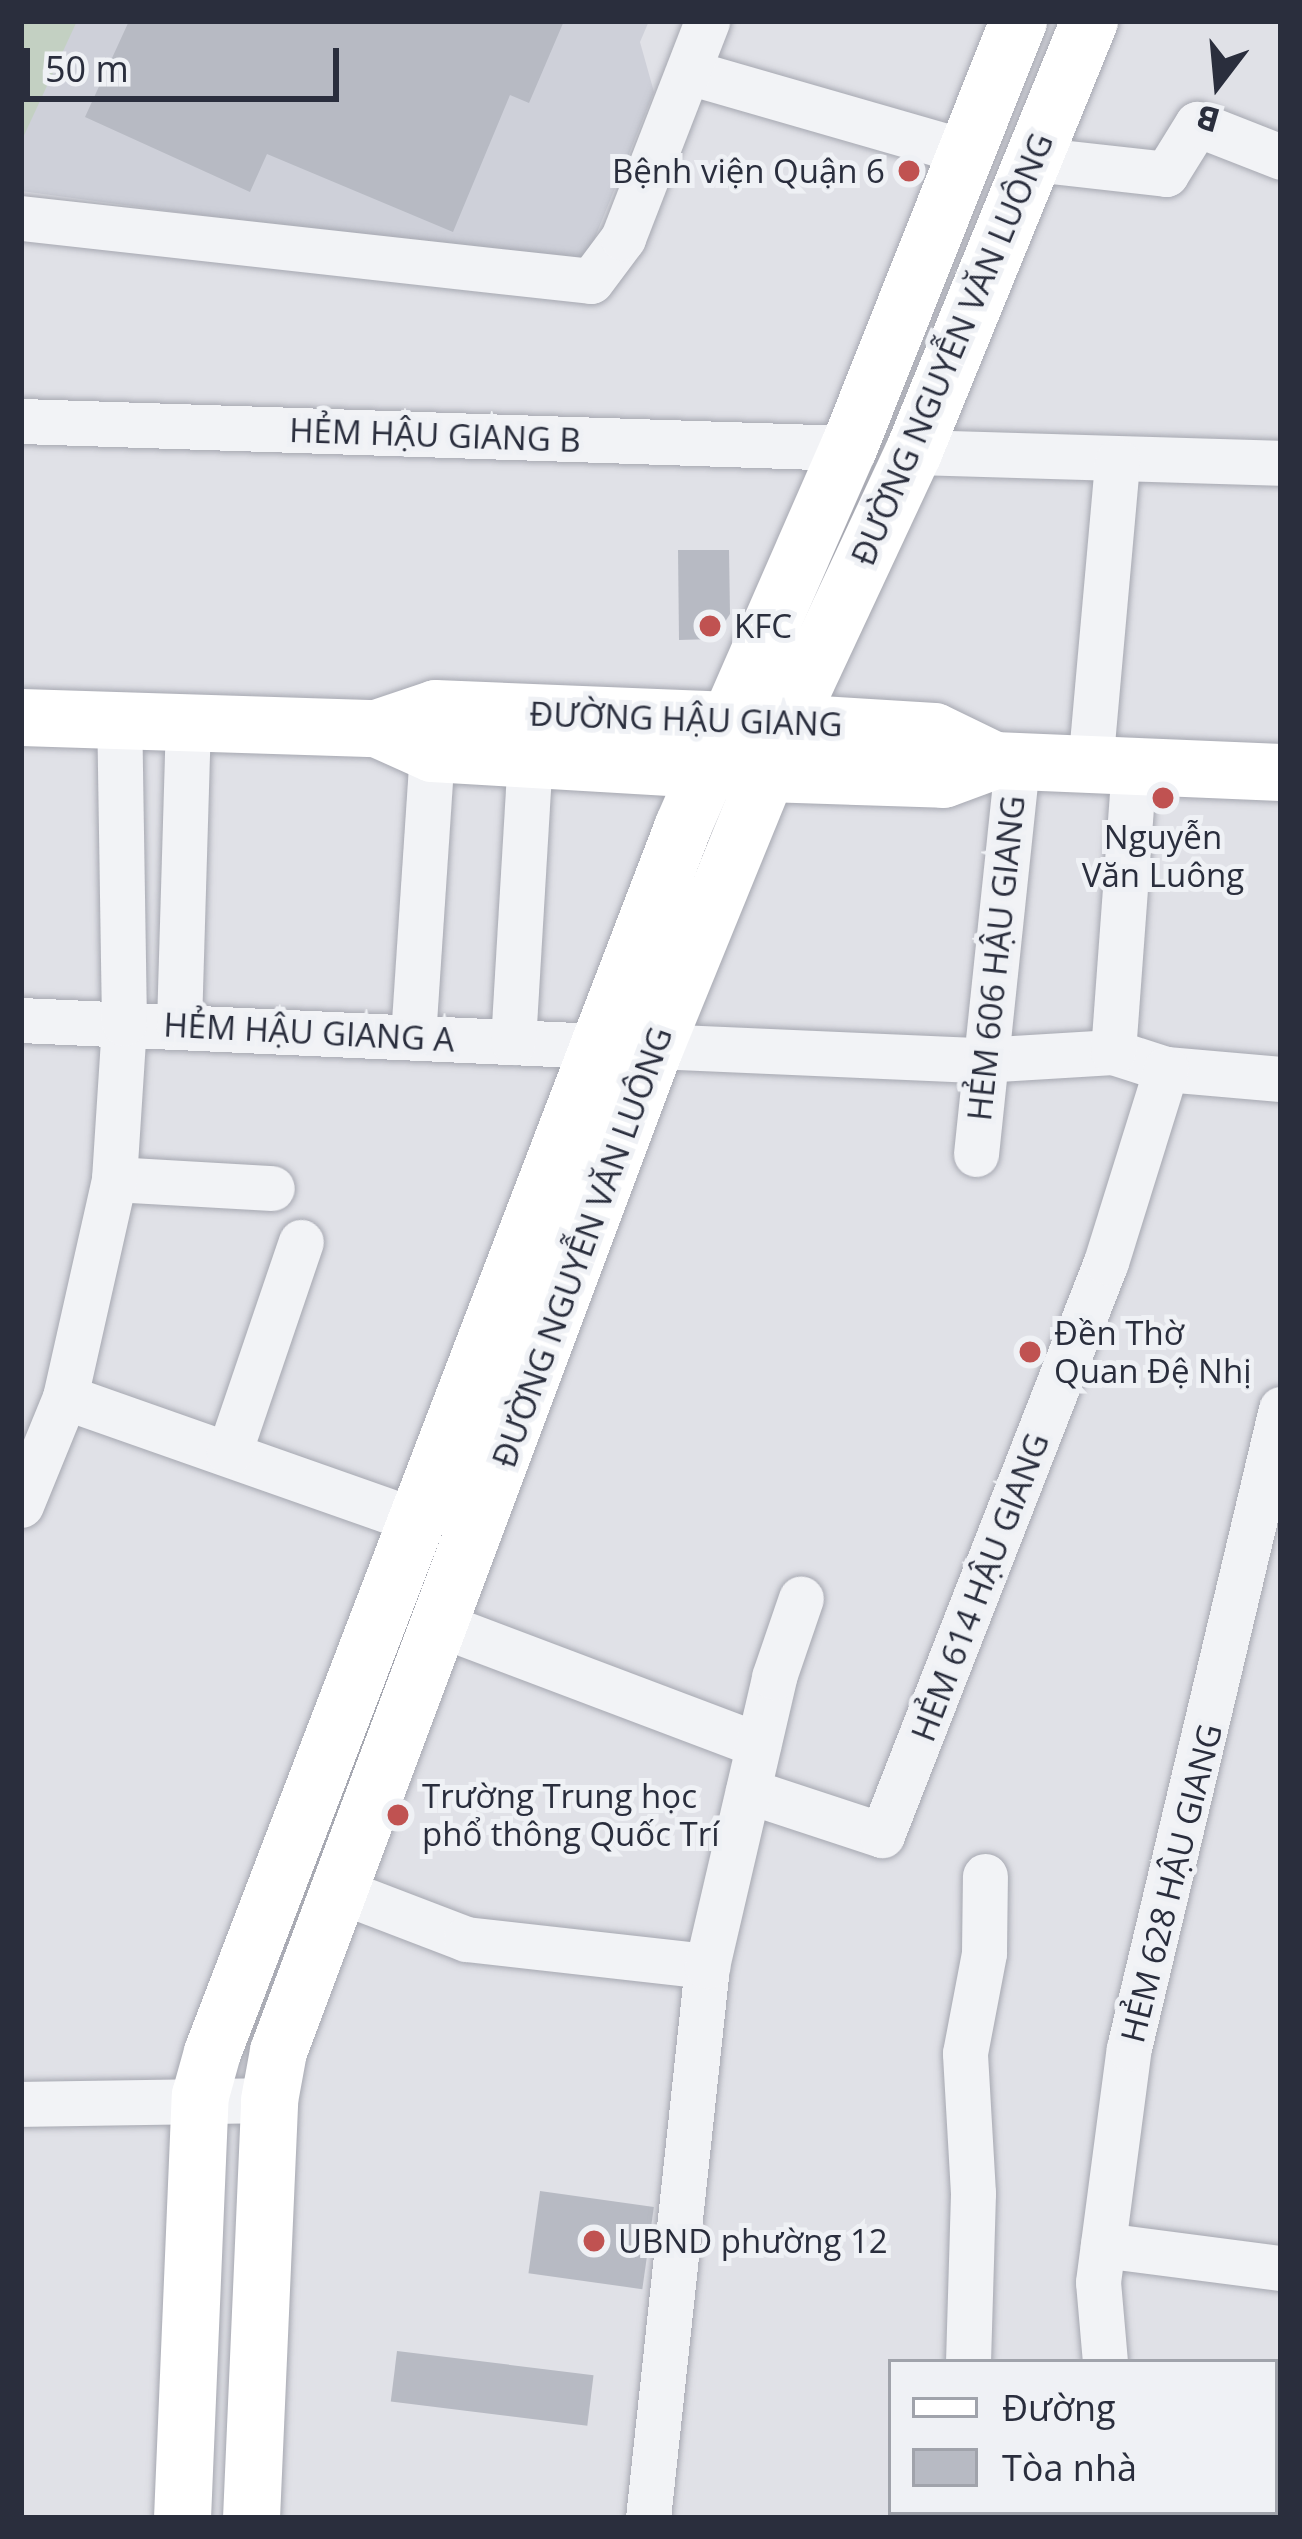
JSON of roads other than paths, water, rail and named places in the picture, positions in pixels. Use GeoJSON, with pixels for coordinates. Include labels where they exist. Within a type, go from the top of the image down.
{"type":"FeatureCollection","features":[{"type":"Feature","properties":{"kind":"main road","name":"ĐƯỜNG NGUYỄN VĂN LUÔNG"},"geometry":{"type":"LineString","coordinates":[[182,2518],[200,2095],[598,1046],[717,746],[848,448],[1018,21]]}},
{"type":"Feature","properties":{"kind":"main road","name":"ĐƯỜNG NGUYỄN VĂN LUÔNG"},"geometry":{"type":"LineString","coordinates":[[251,2518],[269,2100],[278,2051],[655,1046],[776,747],[914,452],[1089,21]]}},
{"type":"Feature","properties":{"kind":"main road","name":"ĐƯỜNG HẬU GIANG"},"geometry":{"type":"LineString","coordinates":[[21,717],[376,728],[434,708],[717,746]]}},
{"type":"Feature","properties":{"kind":"main road","name":"ĐƯỜNG HẬU GIANG"},"geometry":{"type":"LineString","coordinates":[[376,728],[432,753],[530,759],[717,746],[776,747],[943,779],[1005,761],[1281,772]]}},
{"type":"Feature","properties":{"kind":"street"},"geometry":{"type":"LineString","coordinates":[[21,218],[592,281],[623,238],[707,21]]}},
{"type":"Feature","properties":{"kind":"street"},"geometry":{"type":"LineString","coordinates":[[689,72],[969,152]]}},
{"type":"Feature","properties":{"kind":"street"},"geometry":{"type":"LineString","coordinates":[[1033,159],[1166,174],[1197,124],[1281,157]]}},
{"type":"Feature","properties":{"kind":"street","name":"HẺM HẬU GIANG B"},"geometry":{"type":"LineString","coordinates":[[21,421],[848,448]]}},
{"type":"Feature","properties":{"kind":"street"},"geometry":{"type":"LineString","coordinates":[[914,452],[1281,463]]}},
{"type":"Feature","properties":{"kind":"street"},"geometry":{"type":"LineString","coordinates":[[1112,1052],[1117,461]]}},
{"type":"Feature","properties":{"kind":"street"},"geometry":{"type":"LineString","coordinates":[[21,1505],[64,1397],[114,1179],[124,1023],[118,719]]}},
{"type":"Feature","properties":{"kind":"street"},"geometry":{"type":"LineString","coordinates":[[179,1024],[188,723]]}},
{"type":"Feature","properties":{"kind":"street"},"geometry":{"type":"LineString","coordinates":[[413,1037],[432,753]]}},
{"type":"Feature","properties":{"kind":"street"},"geometry":{"type":"LineString","coordinates":[[513,1042],[530,759]]}},
{"type":"Feature","properties":{"kind":"street","name":"HẺM 606 HẬU GIANG"},"geometry":{"type":"LineString","coordinates":[[976,1154],[1005,761]]}},
{"type":"Feature","properties":{"kind":"street","name":"HẺM HẬU GIANG A"},"geometry":{"type":"LineString","coordinates":[[21,1020],[598,1046]]}},
{"type":"Feature","properties":{"kind":"street"},"geometry":{"type":"LineString","coordinates":[[655,1046],[981,1060],[1112,1052],[1166,1069],[1281,1079]]}},
{"type":"Feature","properties":{"kind":"street","name":"HẺM 614 HẬU GIANG"},"geometry":{"type":"LineString","coordinates":[[748,1790],[882,1835],[1106,1262],[1166,1069]]}},
{"type":"Feature","properties":{"kind":"street"},"geometry":{"type":"LineString","coordinates":[[114,1179],[272,1188]]}},
{"type":"Feature","properties":{"kind":"street"},"geometry":{"type":"LineString","coordinates":[[229,1453],[301,1242]]}},
{"type":"Feature","properties":{"kind":"street"},"geometry":{"type":"LineString","coordinates":[[64,1397],[417,1521]]}},
{"type":"Feature","properties":{"kind":"street","name":"HẺM 628 HẬU GIANG"},"geometry":{"type":"LineString","coordinates":[[1105,2359],[1098,2282],[1130,2048],[1281,1409]]}},
{"type":"Feature","properties":{"kind":"street"},"geometry":{"type":"LineString","coordinates":[[648,2518],[707,1966],[758,1745],[801,1598]]}},
{"type":"Feature","properties":{"kind":"street"},"geometry":{"type":"LineString","coordinates":[[441,1625],[758,1745]]}},
{"type":"Feature","properties":{"kind":"street"},"geometry":{"type":"LineString","coordinates":[[968,2359],[973,2193],[965,2053],[984,1952],[985,1876]]}},
{"type":"Feature","properties":{"kind":"street"},"geometry":{"type":"LineString","coordinates":[[340,1891],[466,1939],[707,1966]]}},
{"type":"Feature","properties":{"kind":"street"},"geometry":{"type":"LineString","coordinates":[[21,2104],[200,2095],[269,2100]]}},
{"type":"Feature","properties":{"kind":"street"},"geometry":{"type":"LineString","coordinates":[[1103,2245],[1281,2268]]}},
{"type":"Feature","properties":{"kind":"place","name":"Bệnh viện Quận 6"},"geometry":{"type":"Point","coordinates":[909,171]}},
{"type":"Feature","properties":{"kind":"place","name":"KFC"},"geometry":{"type":"Point","coordinates":[710,626]}},
{"type":"Feature","properties":{"kind":"place","name":"Nguyễn Văn Luông"},"geometry":{"type":"Point","coordinates":[1163,798]}},
{"type":"Feature","properties":{"kind":"place","name":"Đền Thờ Quan Đệ Nhị"},"geometry":{"type":"Point","coordinates":[1030,1352]}},
{"type":"Feature","properties":{"kind":"place","name":"Trường Trung học phổ thông Quốc Trí"},"geometry":{"type":"Point","coordinates":[398,1815]}},
{"type":"Feature","properties":{"kind":"place","name":"UBND phường 12"},"geometry":{"type":"Point","coordinates":[594,2241]}}]}
